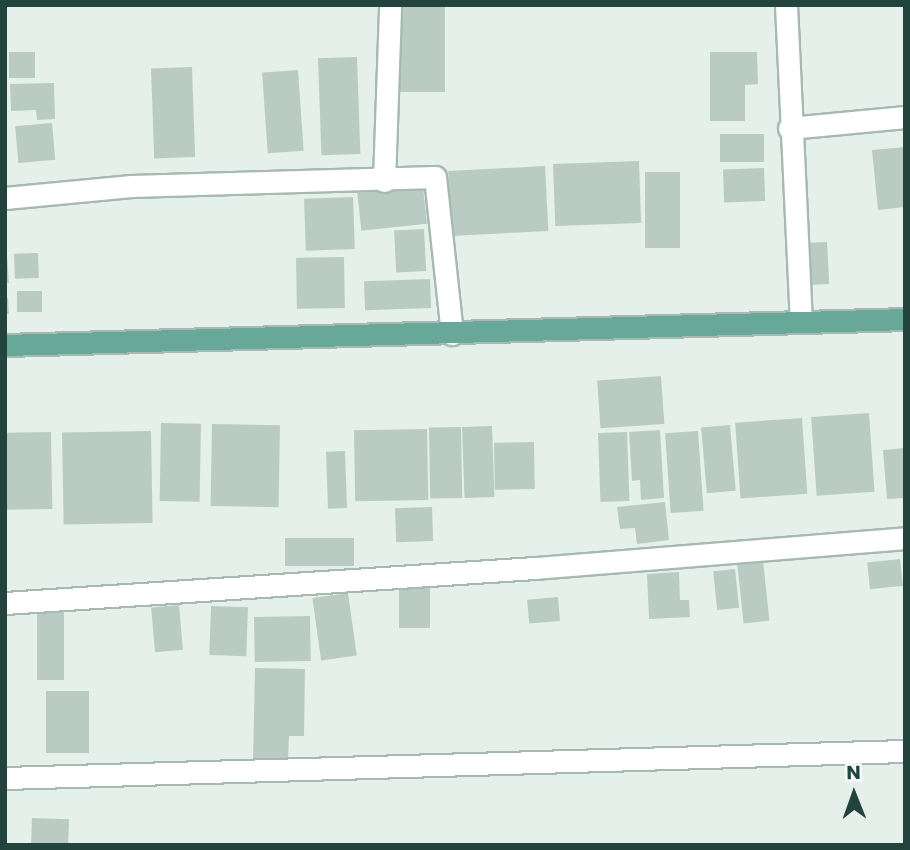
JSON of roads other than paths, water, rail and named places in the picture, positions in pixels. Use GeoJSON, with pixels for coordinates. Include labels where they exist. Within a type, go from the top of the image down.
{"type":"FeatureCollection","features":[{"type":"Feature","properties":{"kind":"main road"},"geometry":{"type":"LineString","coordinates":[[5,345],[452,334],[905,318]]}},
{"type":"Feature","properties":{"kind":"street"},"geometry":{"type":"LineString","coordinates":[[384,181],[390,5]]}},
{"type":"Feature","properties":{"kind":"street"},"geometry":{"type":"LineString","coordinates":[[786,5],[789,128],[800,320]]}},
{"type":"Feature","properties":{"kind":"street"},"geometry":{"type":"LineString","coordinates":[[789,128],[905,117]]}},
{"type":"Feature","properties":{"kind":"street"},"geometry":{"type":"LineString","coordinates":[[5,198],[131,186],[384,181],[435,177],[452,334]]}},
{"type":"Feature","properties":{"kind":"street"},"geometry":{"type":"LineString","coordinates":[[5,603],[521,569],[905,538]]}},
{"type":"Feature","properties":{"kind":"street"},"geometry":{"type":"LineString","coordinates":[[5,778],[905,751]]}}]}
